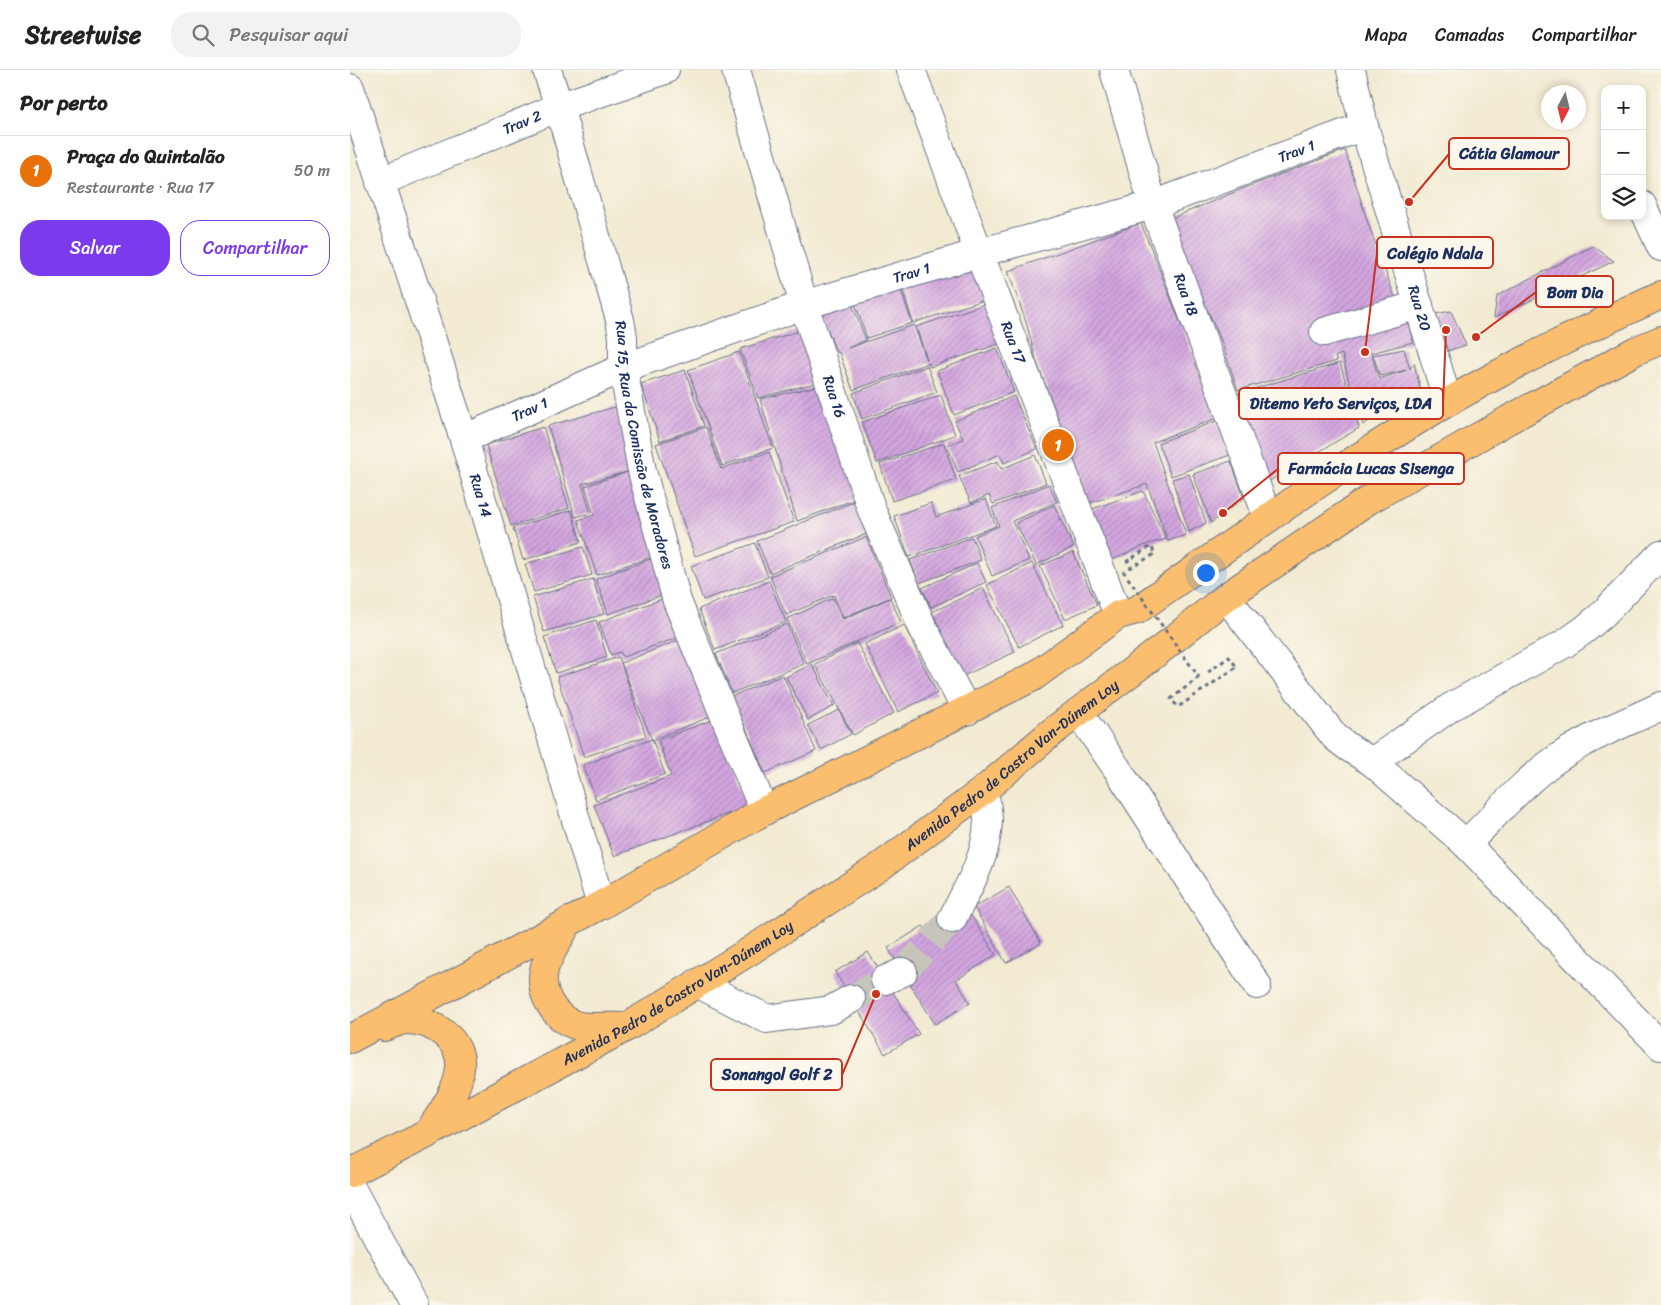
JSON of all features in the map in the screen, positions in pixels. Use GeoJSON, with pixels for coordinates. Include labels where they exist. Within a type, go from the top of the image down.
{"type":"FeatureCollection","features":[{"type":"Feature","properties":{"kind":"highway"},"geometry":{"type":"LineString","coordinates":[[355,1037],[600,905],[764,811],[1033,677],[1118,615],[1137,610],[1268,518],[1355,460],[1448,402],[1504,372],[1661,295]]}},
{"type":"Feature","properties":{"kind":"highway","name":"Avenida Pedro de Castro Van-Dúnem Loy"},"geometry":{"type":"LineString","coordinates":[[350,1173],[627,1027],[697,983],[881,866],[984,790],[1078,712],[1226,597],[1367,501],[1508,420],[1635,351],[1661,340]]}},
{"type":"Feature","properties":{"kind":"highway"},"geometry":{"type":"LineString","coordinates":[[569,921],[545,967],[544,987],[546,1000],[558,1016],[578,1026],[627,1027]]}},
{"type":"Feature","properties":{"kind":"highway"},"geometry":{"type":"LineString","coordinates":[[355,1037],[406,1020],[429,1024],[447,1034],[457,1048],[461,1067],[457,1083],[449,1100],[427,1134]]}},
{"type":"Feature","properties":{"kind":"street","name":"Rua 15, Rua da Comissão de Moradores"},"geometry":{"type":"LineString","coordinates":[[547,70],[560,107],[620,320],[623,337],[623,368],[642,471],[677,601],[764,811]]}},
{"type":"Feature","properties":{"kind":"street","name":"Trav 2"},"geometry":{"type":"LineString","coordinates":[[380,182],[560,107],[665,70]]}},
{"type":"Feature","properties":{"kind":"street","name":"Rua 16"},"geometry":{"type":"LineString","coordinates":[[736,70],[804,305],[872,511],[922,626],[967,711]]}},
{"type":"Feature","properties":{"kind":"street","name":"Rua 17"},"geometry":{"type":"LineString","coordinates":[[911,70],[1118,615]]}},
{"type":"Feature","properties":{"kind":"street","name":"Rua 18"},"geometry":{"type":"LineString","coordinates":[[1114,70],[1153,205],[1268,518]]}},
{"type":"Feature","properties":{"kind":"street","name":"Rua 20"},"geometry":{"type":"LineString","coordinates":[[1351,70],[1364,126],[1448,402]]}},
{"type":"Feature","properties":{"kind":"street","name":"Rua 14"},"geometry":{"type":"LineString","coordinates":[[350,88],[464,439],[600,905]]}},
{"type":"Feature","properties":{"kind":"street","name":"Trav 1"},"geometry":{"type":"LineString","coordinates":[[464,439],[623,368],[804,305],[979,253],[1153,205],[1364,126]]}},
{"type":"Feature","properties":{"kind":"street"},"geometry":{"type":"LineString","coordinates":[[1646,214],[1661,247]]}},
{"type":"Feature","properties":{"kind":"street"},"geometry":{"type":"LineString","coordinates":[[1324,332],[1419,305]]}},
{"type":"Feature","properties":{"kind":"street"},"geometry":{"type":"LineString","coordinates":[[1372,762],[1451,707],[1564,644],[1584,630],[1602,615],[1661,554]]}},
{"type":"Feature","properties":{"kind":"street"},"geometry":{"type":"LineString","coordinates":[[1226,597],[1330,731],[1348,748],[1372,762],[1466,844],[1661,1046]]}},
{"type":"Feature","properties":{"kind":"street"},"geometry":{"type":"LineString","coordinates":[[1466,844],[1538,773],[1556,759],[1583,743],[1661,706]]}},
{"type":"Feature","properties":{"kind":"street"},"geometry":{"type":"LineString","coordinates":[[1078,712],[1116,767],[1257,986]]}},
{"type":"Feature","properties":{"kind":"street"},"geometry":{"type":"LineString","coordinates":[[952,919],[973,879],[986,844],[988,819],[984,790]]}},
{"type":"Feature","properties":{"kind":"street"},"geometry":{"type":"LineString","coordinates":[[697,983],[767,1019],[831,1010],[851,999]]}},
{"type":"Feature","properties":{"kind":"street"},"geometry":{"type":"LineString","coordinates":[[350,1186],[414,1305]]}},
{"type":"Feature","properties":{"kind":"path"},"geometry":{"type":"LineString","coordinates":[[1123,571],[1199,677],[1171,699],[1178,707],[1237,667],[1229,656],[1207,672]]}},
{"type":"Feature","properties":{"kind":"building"},"geometry":{"type":"Polygon","coordinates":[[[1345,150],[1368,223],[1393,292],[1400,308],[1405,311],[1413,342],[1371,353],[1379,379],[1407,370],[1380,376],[1373,355],[1404,349],[1410,369],[1414,363],[1420,388],[1363,425],[1352,394],[1342,354],[1335,357],[1337,361],[1238,390],[1219,335],[1205,305],[1199,307],[1170,219],[1345,150]]]}},
{"type":"Feature","properties":{"kind":"building"},"geometry":{"type":"Polygon","coordinates":[[[1141,223],[1218,418],[1153,442],[1186,535],[1168,541],[1147,484],[1087,504],[1037,363],[1026,322],[1008,271],[1141,223]]]}},
{"type":"Feature","properties":{"kind":"building"},"geometry":{"type":"Polygon","coordinates":[[[1593,246],[1614,261],[1494,318],[1497,296],[1593,246]]]}},
{"type":"Feature","properties":{"kind":"building"},"geometry":{"type":"Polygon","coordinates":[[[975,261],[987,299],[913,323],[901,285],[975,261]]]}},
{"type":"Feature","properties":{"kind":"building"},"geometry":{"type":"Polygon","coordinates":[[[898,283],[912,323],[867,338],[853,298],[898,283]]]}},
{"type":"Feature","properties":{"kind":"building"},"geometry":{"type":"Polygon","coordinates":[[[850,299],[866,340],[848,348],[914,325],[927,360],[916,327],[988,303],[1002,343],[930,367],[929,363],[853,390],[839,352],[837,353],[820,311],[850,299]]]}},
{"type":"Feature","properties":{"kind":"building"},"geometry":{"type":"Polygon","coordinates":[[[1451,311],[1466,345],[1440,353],[1426,316],[1451,311]]]}},
{"type":"Feature","properties":{"kind":"building"},"geometry":{"type":"Polygon","coordinates":[[[802,330],[819,382],[758,398],[740,349],[802,330]]]}},
{"type":"Feature","properties":{"kind":"building"},"geometry":{"type":"Polygon","coordinates":[[[997,348],[1014,392],[954,415],[937,371],[997,348]]]}},
{"type":"Feature","properties":{"kind":"building"},"geometry":{"type":"Polygon","coordinates":[[[739,352],[773,448],[722,466],[688,370],[739,352]]]}},
{"type":"Feature","properties":{"kind":"building"},"geometry":{"type":"Polygon","coordinates":[[[1340,363],[1359,428],[1266,483],[1236,394],[1340,363]]]}},
{"type":"Feature","properties":{"kind":"building"},"geometry":{"type":"Polygon","coordinates":[[[927,366],[937,392],[862,419],[853,393],[927,366]]]}},
{"type":"Feature","properties":{"kind":"building"},"geometry":{"type":"Polygon","coordinates":[[[685,370],[704,426],[660,441],[641,384],[685,370]]]}},
{"type":"Feature","properties":{"kind":"building"},"geometry":{"type":"Polygon","coordinates":[[[822,385],[859,498],[797,521],[760,399],[822,385]]]}},
{"type":"Feature","properties":{"kind":"building"},"geometry":{"type":"Polygon","coordinates":[[[941,395],[955,435],[877,463],[862,422],[941,395]]]}},
{"type":"Feature","properties":{"kind":"building"},"geometry":{"type":"Polygon","coordinates":[[[1014,396],[1037,449],[1004,463],[1000,454],[958,472],[947,445],[963,439],[955,421],[1014,396]]]}},
{"type":"Feature","properties":{"kind":"building"},"geometry":{"type":"Polygon","coordinates":[[[615,407],[634,470],[582,484],[591,513],[575,517],[548,426],[615,407]]]}},
{"type":"Feature","properties":{"kind":"building"},"geometry":{"type":"Polygon","coordinates":[[[1217,421],[1230,455],[1171,476],[1158,443],[1217,421]]]}},
{"type":"Feature","properties":{"kind":"building"},"geometry":{"type":"Polygon","coordinates":[[[543,427],[569,508],[511,526],[486,445],[543,427]]]}},
{"type":"Feature","properties":{"kind":"building"},"geometry":{"type":"Polygon","coordinates":[[[706,427],[721,469],[769,452],[794,522],[695,556],[656,444],[706,427]]]}},
{"type":"Feature","properties":{"kind":"building"},"geometry":{"type":"Polygon","coordinates":[[[944,443],[956,480],[892,501],[880,464],[944,443]]]}},
{"type":"Feature","properties":{"kind":"building"},"geometry":{"type":"Polygon","coordinates":[[[1035,455],[1046,483],[993,504],[989,495],[971,503],[959,476],[998,461],[1001,469],[1035,455]]]}},
{"type":"Feature","properties":{"kind":"building"},"geometry":{"type":"Polygon","coordinates":[[[1231,461],[1244,498],[1211,523],[1193,474],[1231,461]]]}},
{"type":"Feature","properties":{"kind":"building"},"geometry":{"type":"Polygon","coordinates":[[[631,471],[658,555],[597,575],[578,520],[594,515],[585,486],[631,471]]]}},
{"type":"Feature","properties":{"kind":"building"},"geometry":{"type":"Polygon","coordinates":[[[1189,474],[1206,523],[1189,532],[1172,479],[1189,474]]]}},
{"type":"Feature","properties":{"kind":"building"},"geometry":{"type":"Polygon","coordinates":[[[1049,484],[1057,502],[1012,521],[1029,560],[992,576],[975,536],[999,526],[992,508],[1049,484]]]}},
{"type":"Feature","properties":{"kind":"building"},"geometry":{"type":"Polygon","coordinates":[[[1143,491],[1166,539],[1148,544],[1110,561],[1084,512],[1143,491]]]}},
{"type":"Feature","properties":{"kind":"building"},"geometry":{"type":"Polygon","coordinates":[[[986,499],[996,526],[909,557],[894,516],[931,503],[936,517],[986,499]]]}},
{"type":"Feature","properties":{"kind":"building"},"geometry":{"type":"Polygon","coordinates":[[[858,500],[871,532],[770,573],[757,541],[858,500]]]}},
{"type":"Feature","properties":{"kind":"building"},"geometry":{"type":"Polygon","coordinates":[[[1054,505],[1074,547],[1036,565],[1016,523],[1054,505]]]}},
{"type":"Feature","properties":{"kind":"building"},"geometry":{"type":"Polygon","coordinates":[[[571,510],[581,542],[523,560],[513,528],[571,510]]]}},
{"type":"Feature","properties":{"kind":"building"},"geometry":{"type":"Polygon","coordinates":[[[866,537],[891,597],[843,618],[834,595],[786,615],[770,576],[866,537]]]}},
{"type":"Feature","properties":{"kind":"building"},"geometry":{"type":"Polygon","coordinates":[[[972,537],[981,560],[919,583],[910,560],[972,537]]]}},
{"type":"Feature","properties":{"kind":"building"},"geometry":{"type":"Polygon","coordinates":[[[755,543],[768,577],[703,600],[691,566],[755,543]]]}},
{"type":"Feature","properties":{"kind":"building"},"geometry":{"type":"Polygon","coordinates":[[[583,547],[592,575],[534,592],[525,564],[583,547]]]}},
{"type":"Feature","properties":{"kind":"building"},"geometry":{"type":"Polygon","coordinates":[[[1073,552],[1097,605],[1065,619],[1040,566],[1073,552]]]}},
{"type":"Feature","properties":{"kind":"building"},"geometry":{"type":"Polygon","coordinates":[[[656,557],[668,593],[608,614],[596,579],[656,557]]]}},
{"type":"Feature","properties":{"kind":"building"},"geometry":{"type":"Polygon","coordinates":[[[977,563],[986,582],[931,607],[922,588],[977,563]]]}},
{"type":"Feature","properties":{"kind":"building"},"geometry":{"type":"Polygon","coordinates":[[[1032,563],[1063,625],[1019,647],[987,585],[1032,563]]]}},
{"type":"Feature","properties":{"kind":"building"},"geometry":{"type":"Polygon","coordinates":[[[593,579],[604,614],[544,632],[533,597],[593,579]]]}},
{"type":"Feature","properties":{"kind":"building"},"geometry":{"type":"Polygon","coordinates":[[[769,581],[786,622],[715,650],[699,609],[769,581]]]}},
{"type":"Feature","properties":{"kind":"building"},"geometry":{"type":"Polygon","coordinates":[[[983,588],[1015,652],[963,676],[932,612],[983,588]]]}},
{"type":"Feature","properties":{"kind":"building"},"geometry":{"type":"Polygon","coordinates":[[[670,596],[685,635],[623,657],[620,652],[611,655],[599,622],[670,596]]]}},
{"type":"Feature","properties":{"kind":"building"},"geometry":{"type":"Polygon","coordinates":[[[833,598],[843,619],[890,598],[901,622],[807,664],[787,619],[833,598]]]}},
{"type":"Feature","properties":{"kind":"building"},"geometry":{"type":"Polygon","coordinates":[[[596,620],[607,657],[556,673],[544,637],[596,620]]]}},
{"type":"Feature","properties":{"kind":"building"},"geometry":{"type":"Polygon","coordinates":[[[787,624],[804,664],[732,693],[716,654],[787,624]]]}},
{"type":"Feature","properties":{"kind":"building"},"geometry":{"type":"Polygon","coordinates":[[[904,625],[937,693],[898,712],[865,644],[904,625]]]}},
{"type":"Feature","properties":{"kind":"building"},"geometry":{"type":"Polygon","coordinates":[[[681,639],[712,716],[652,740],[621,663],[681,639]]]}},
{"type":"Feature","properties":{"kind":"building"},"geometry":{"type":"Polygon","coordinates":[[[857,643],[894,713],[853,735],[815,664],[857,643]]]}},
{"type":"Feature","properties":{"kind":"building"},"geometry":{"type":"Polygon","coordinates":[[[619,657],[646,736],[584,757],[557,677],[619,657]]]}},
{"type":"Feature","properties":{"kind":"building"},"geometry":{"type":"Polygon","coordinates":[[[812,664],[834,706],[808,720],[786,677],[812,664]]]}},
{"type":"Feature","properties":{"kind":"building"},"geometry":{"type":"Polygon","coordinates":[[[783,675],[816,751],[765,773],[732,696],[783,675]]]}},
{"type":"Feature","properties":{"kind":"building"},"geometry":{"type":"Polygon","coordinates":[[[839,710],[851,734],[821,750],[808,725],[839,710]]]}},
{"type":"Feature","properties":{"kind":"building"},"geometry":{"type":"Polygon","coordinates":[[[715,719],[749,806],[614,856],[594,805],[671,776],[658,740],[715,719]]]}},
{"type":"Feature","properties":{"kind":"building"},"geometry":{"type":"Polygon","coordinates":[[[652,739],[665,774],[596,800],[583,765],[652,739]]]}},
{"type":"Feature","properties":{"kind":"building"},"geometry":{"type":"Polygon","coordinates":[[[1009,887],[1041,943],[1006,963],[974,907],[1009,887]]]}},
{"type":"Feature","properties":{"kind":"building"},"geometry":{"type":"Polygon","coordinates":[[[967,909],[996,955],[956,980],[970,1003],[935,1024],[888,948],[923,926],[928,933],[967,909]]]}},
{"type":"Feature","properties":{"kind":"building"},"geometry":{"type":"Polygon","coordinates":[[[868,952],[919,1034],[885,1054],[835,972],[868,952]]]}},
{"type":"Feature","properties":{"kind":"tunnel"},"geometry":{"type":"LineString","coordinates":[[903,972],[952,919]]}},
{"type":"Feature","properties":{"kind":"tunnel"},"geometry":{"type":"LineString","coordinates":[[851,999],[885,980]]}},
{"type":"Feature","properties":{"kind":"place","name":"Cátia Glamour"},"geometry":{"type":"Point","coordinates":[1409,202]}},
{"type":"Feature","properties":{"kind":"place","name":"Ditemo Yeto Serviços, LDA"},"geometry":{"type":"Point","coordinates":[1446,330]}},
{"type":"Feature","properties":{"kind":"place","name":"Bom Dia"},"geometry":{"type":"Point","coordinates":[1476,337]}},
{"type":"Feature","properties":{"kind":"place","name":"Colégio Ndala"},"geometry":{"type":"Point","coordinates":[1365,352]}},
{"type":"Feature","properties":{"kind":"place","name":"Praça do Quintalão"},"geometry":{"type":"Point","coordinates":[1058,445]}},
{"type":"Feature","properties":{"kind":"place","name":"Farmácia Lucas Sisenga"},"geometry":{"type":"Point","coordinates":[1223,513]}},
{"type":"Feature","properties":{"kind":"place","name":"Sonangol Golf 2"},"geometry":{"type":"Point","coordinates":[876,994]}}]}
